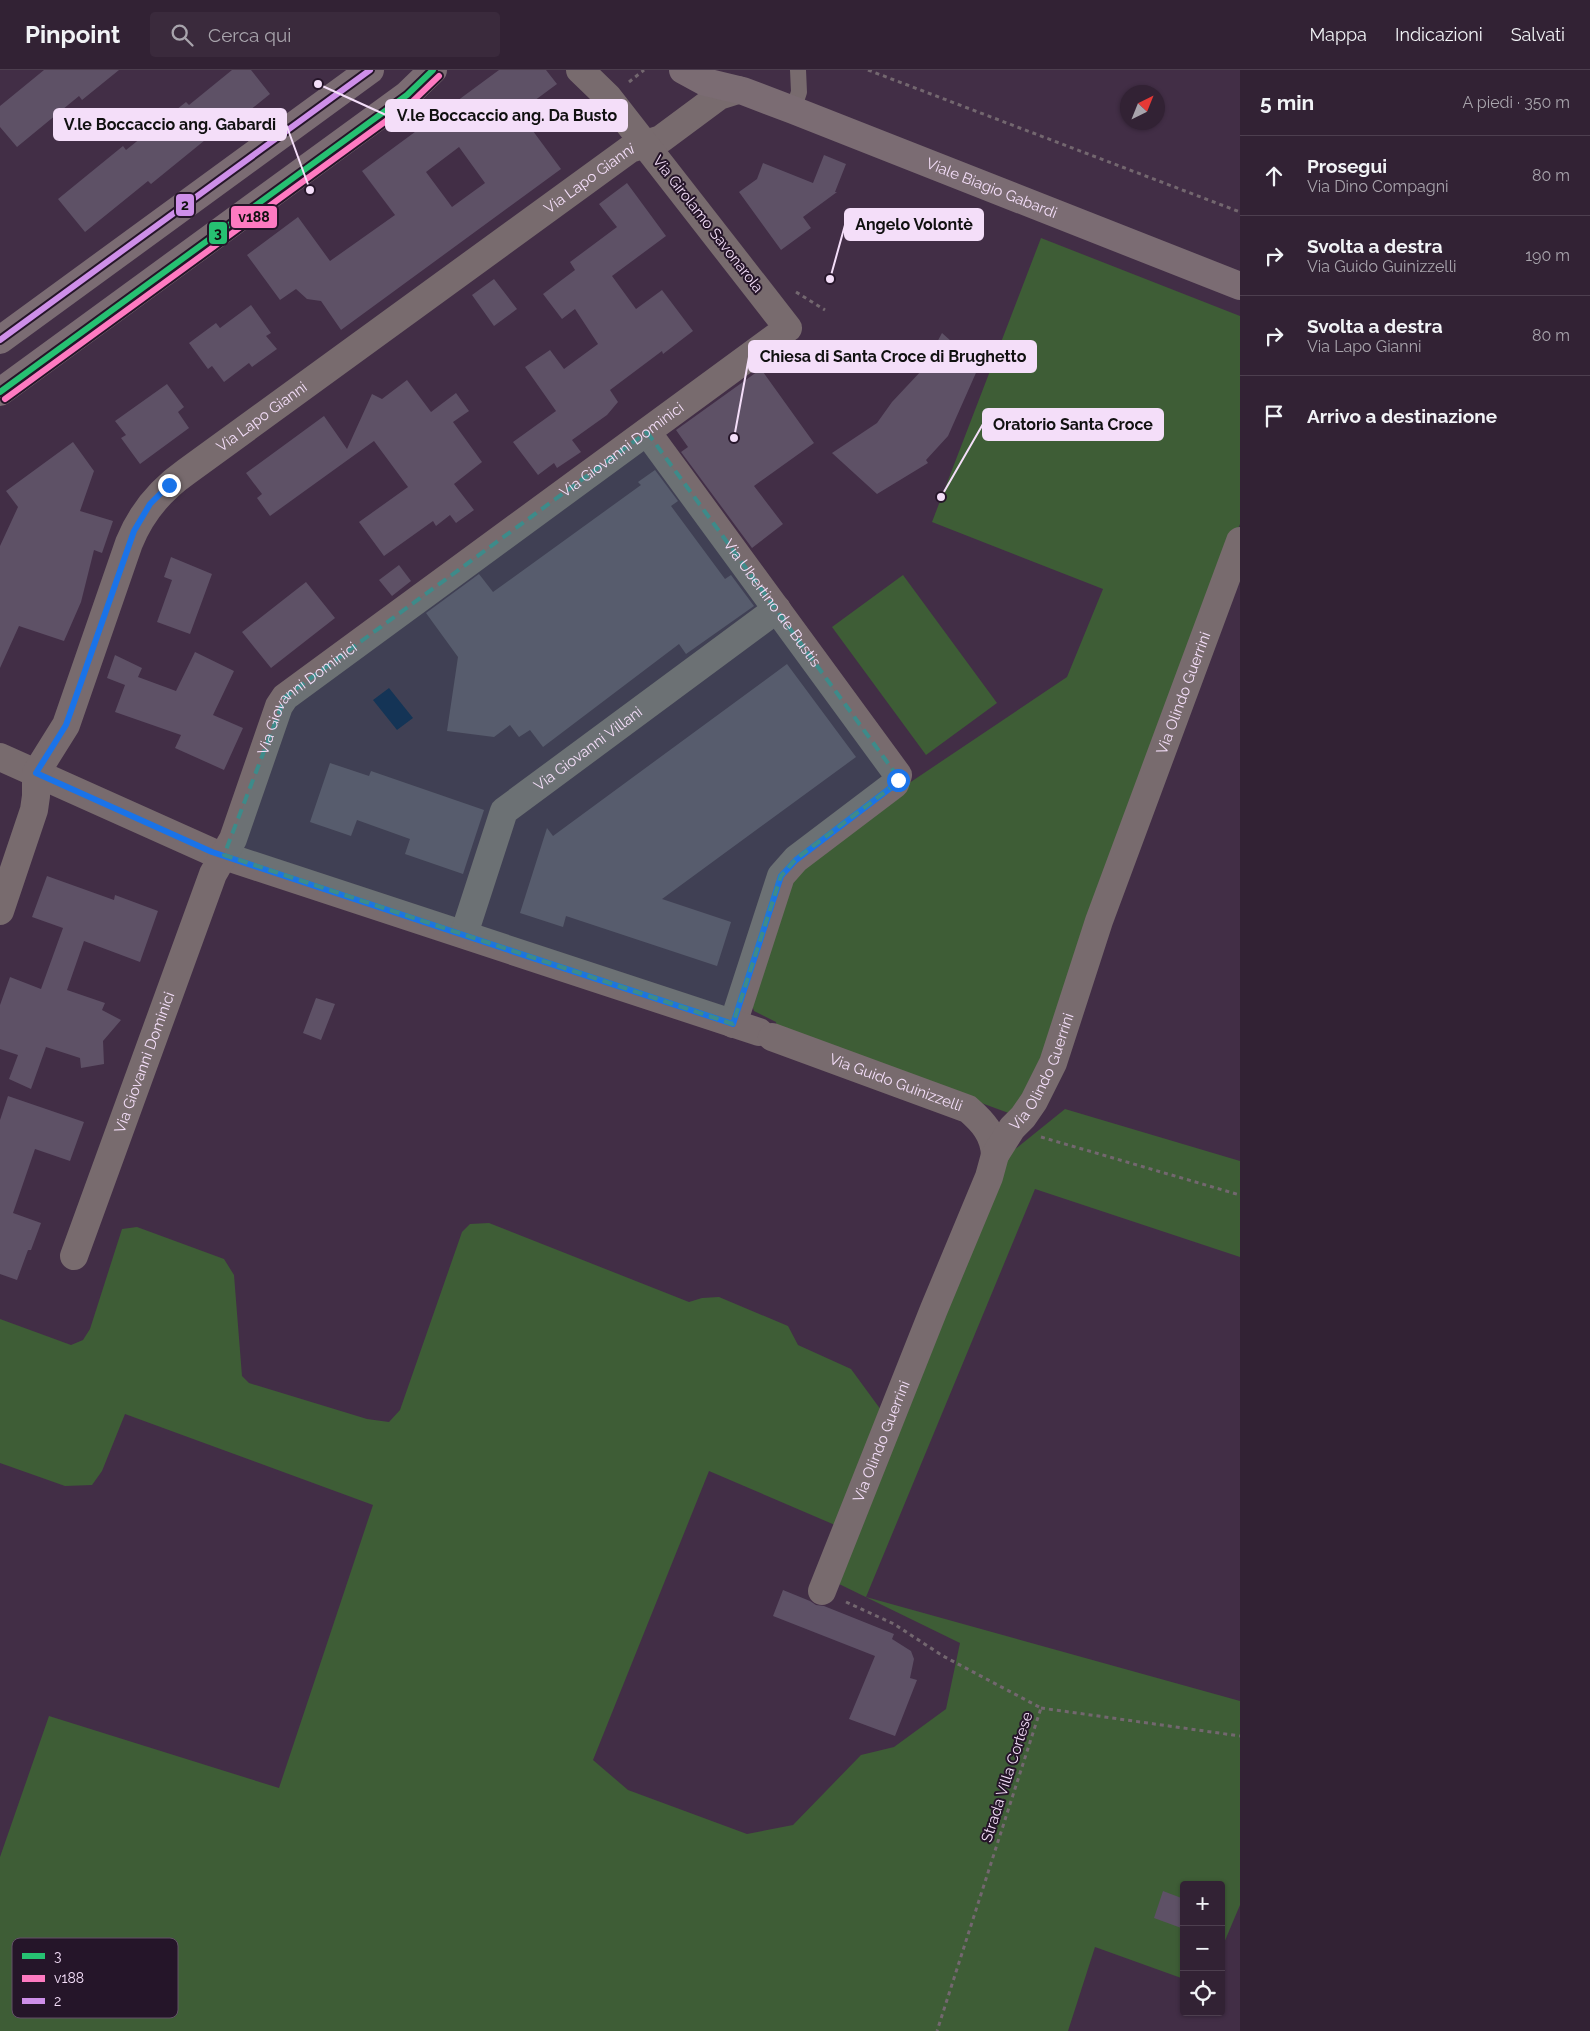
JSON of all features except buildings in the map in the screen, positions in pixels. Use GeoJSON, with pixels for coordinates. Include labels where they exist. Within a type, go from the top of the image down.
{"type":"FeatureCollection","features":[{"type":"Feature","properties":{"kind":"street"},"geometry":{"type":"LineString","coordinates":[[0,340],[370,70]]}},
{"type":"Feature","properties":{"kind":"street"},"geometry":{"type":"LineString","coordinates":[[0,392],[407,95],[433,70]]}},
{"type":"Feature","properties":{"kind":"street","name":"Via Girolamo Savonarola"},"geometry":{"type":"LineString","coordinates":[[580,70],[616,91]]}},
{"type":"Feature","properties":{"kind":"street","name":"Via Girolamo Savonarola"},"geometry":{"type":"LineString","coordinates":[[600,70],[616,91],[646,144],[788,328]]}},
{"type":"Feature","properties":{"kind":"street","name":"Viale Biagio Gabardi"},"geometry":{"type":"LineString","coordinates":[[683,70],[705,82],[740,90],[793,110],[1240,286]]}},
{"type":"Feature","properties":{"kind":"street","name":"Viale Biagio Gabardi"},"geometry":{"type":"LineString","coordinates":[[718,70],[740,90]]}},
{"type":"Feature","properties":{"kind":"street","name":"Via Lapo Gianni"},"geometry":{"type":"LineString","coordinates":[[0,911],[34,810],[36,773],[66,725],[134,531],[143,515],[160,494],[180,476],[630,149],[661,139],[719,96],[740,90]]}},
{"type":"Feature","properties":{"kind":"street","name":"Via Giovanni Dominici"},"geometry":{"type":"LineString","coordinates":[[74,1256],[213,874],[233,839],[279,706],[285,696],[788,328]]}},
{"type":"Feature","properties":{"kind":"street","name":"Via Ubertino de Bustis"},"geometry":{"type":"LineString","coordinates":[[647,432],[898,775],[895,784],[796,860],[781,876],[733,1024]]}},
{"type":"Feature","properties":{"kind":"street","name":"Via Olindo Guerrini"},"geometry":{"type":"LineString","coordinates":[[822,1591],[934,1309],[990,1177],[995,1155],[1012,1128],[1023,1117],[1034,1101],[1053,1063],[1099,921],[1240,541]]}},
{"type":"Feature","properties":{"kind":"street","name":"Via Giovanni Villani"},"geometry":{"type":"LineString","coordinates":[[464,934],[504,811],[777,608]]}},
{"type":"Feature","properties":{"kind":"street","name":"Via Guido Guinizzelli"},"geometry":{"type":"LineString","coordinates":[[0,757],[224,856],[766,1035],[968,1109],[980,1119],[991,1135],[995,1155]]}},
{"type":"Feature","properties":{"kind":"lane"},"geometry":{"type":"LineString","coordinates":[[793,110],[799,92],[798,70]]}},
{"type":"Feature","properties":{"kind":"path"},"geometry":{"type":"LineString","coordinates":[[616,91],[644,70]]}},
{"type":"Feature","properties":{"kind":"path"},"geometry":{"type":"LineString","coordinates":[[868,70],[1240,212]]}},
{"type":"Feature","properties":{"kind":"path"},"geometry":{"type":"LineString","coordinates":[[793,290],[825,310]]}},
{"type":"Feature","properties":{"kind":"path"},"geometry":{"type":"LineString","coordinates":[[1012,1128],[1240,1194]]}},
{"type":"Feature","properties":{"kind":"path","name":"Strada Villa Cortese"},"geometry":{"type":"LineString","coordinates":[[822,1591],[894,1624],[943,1656],[1041,1708],[936,2031]]}},
{"type":"Feature","properties":{"kind":"path"},"geometry":{"type":"LineString","coordinates":[[1041,1708],[1240,1736]]}},
{"type":"Feature","properties":{"kind":"highlighted area"},"geometry":{"type":"Polygon","coordinates":[[[647,432],[898,777],[893,786],[796,859],[781,876],[733,1024],[224,855],[285,697],[647,432]]]}},
{"type":"Feature","properties":{"kind":"green space"},"geometry":{"type":"Polygon","coordinates":[[[1041,238],[1240,316],[1240,524],[1053,1033],[1014,1115],[777,1028],[776,1022],[754,1011],[749,997],[789,880],[811,849],[1067,677],[1103,589],[932,522],[1041,238]]]}},
{"type":"Feature","properties":{"kind":"green space"},"geometry":{"type":"Polygon","coordinates":[[[903,575],[997,703],[926,755],[832,627],[903,575]]]}},
{"type":"Feature","properties":{"kind":"green space"},"geometry":{"type":"Polygon","coordinates":[[[1065,1109],[1240,1161],[1240,1257],[1035,1189],[866,1597],[1240,1701],[1240,1905],[1225,1941],[1225,1881],[1180,1881],[1180,1978],[1095,1947],[1068,2031],[0,2031],[0,1857],[49,1716],[279,1788],[373,1505],[125,1414],[102,1471],[92,1485],[65,1486],[0,1463],[0,1319],[71,1345],[83,1340],[90,1329],[122,1229],[137,1227],[224,1259],[234,1275],[242,1376],[249,1383],[367,1419],[389,1422],[400,1410],[462,1232],[470,1224],[489,1223],[689,1302],[702,1298],[719,1297],[788,1326],[798,1345],[851,1369],[892,1425],[1009,1154],[1065,1109]],[[709,1471],[593,1760],[628,1790],[747,1834],[793,1825],[861,1755],[894,1747],[946,1709],[960,1643],[837,1583],[856,1534],[709,1471]]]}},
{"type":"Feature","properties":{"kind":"water"},"geometry":{"type":"Polygon","coordinates":[[[389,688],[413,718],[397,730],[373,700],[389,688]]]}},
{"type":"Feature","properties":{"kind":"transit line","name":"2"},"geometry":{"type":"LineString","coordinates":[[0,340],[370,70]]}},
{"type":"Feature","properties":{"kind":"transit line","name":"3"},"geometry":{"type":"LineString","coordinates":[[0,392],[407,95],[433,70]]}},
{"type":"Feature","properties":{"kind":"transit line","name":"v188"},"geometry":{"type":"LineString","coordinates":[[5,399],[412,102],[439,76]]}},
{"type":"Feature","properties":{"kind":"place","name":"V.le Boccaccio ang. Da Busto"},"geometry":{"type":"Point","coordinates":[318,84]}},
{"type":"Feature","properties":{"kind":"place","name":"V.le Boccaccio ang. Gabardi"},"geometry":{"type":"Point","coordinates":[310,190]}},
{"type":"Feature","properties":{"kind":"place","name":"Angelo Volontè"},"geometry":{"type":"Point","coordinates":[830,279]}},
{"type":"Feature","properties":{"kind":"place","name":"Chiesa di Santa Croce di Brughetto"},"geometry":{"type":"Point","coordinates":[734,438]}},
{"type":"Feature","properties":{"kind":"place","name":"Oratorio Santa Croce"},"geometry":{"type":"Point","coordinates":[941,497]}},
{"type":"Feature","properties":{"kind":"route"},"geometry":{"type":"LineString","coordinates":[[169,485],[150,504],[128,543],[66,725],[36,773],[212,852],[733,1024],[778,882],[785,870],[893,786],[898,780]]}}]}
